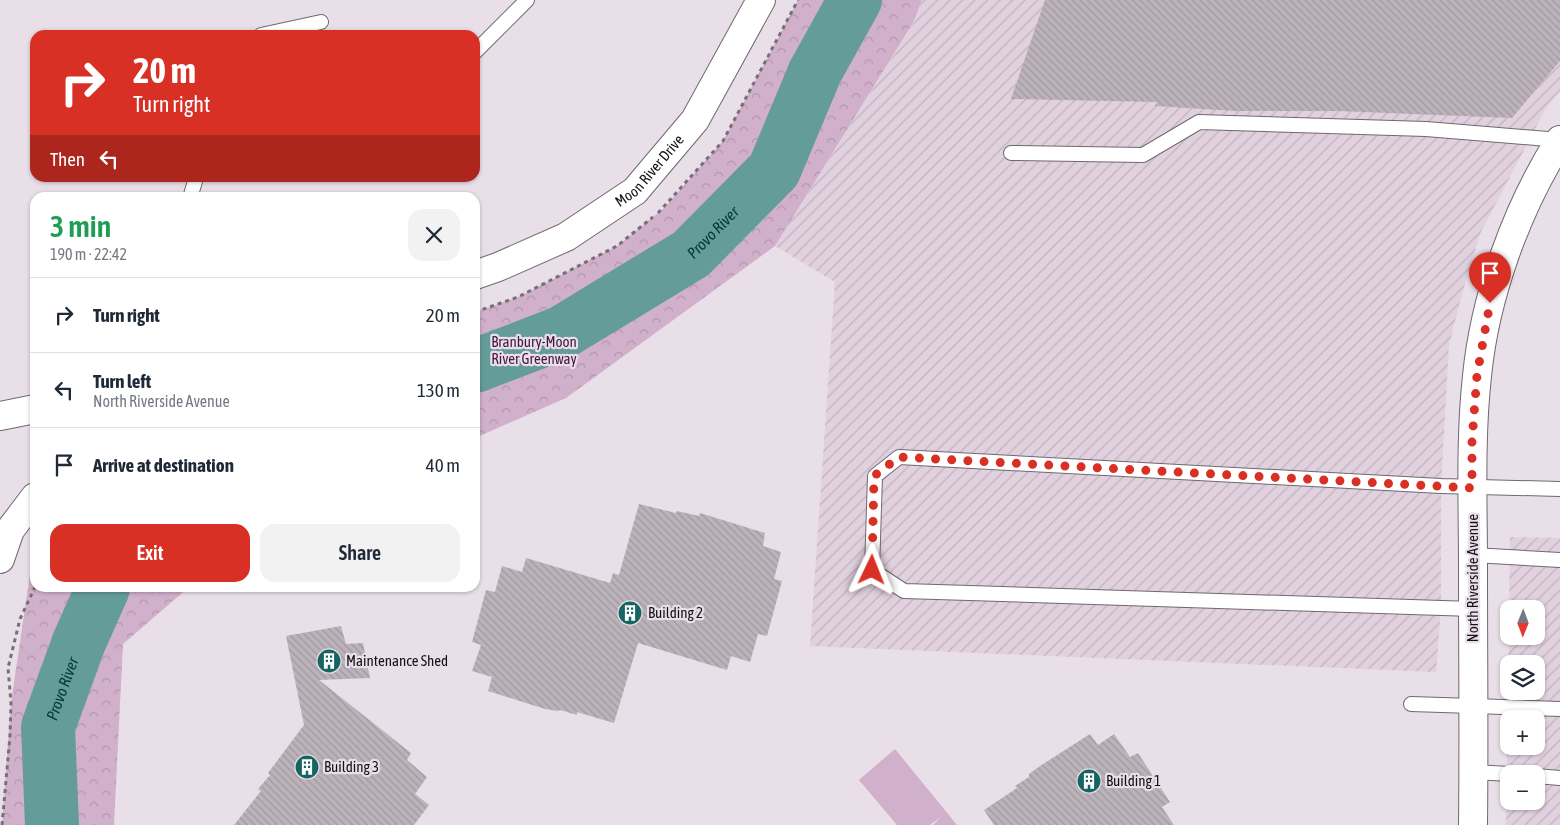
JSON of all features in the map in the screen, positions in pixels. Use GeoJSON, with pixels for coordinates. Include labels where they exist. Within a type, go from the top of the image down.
{"type":"FeatureCollection","features":[{"type":"Feature","properties":{"kind":"street","name":"Moon River Drive"},"geometry":{"type":"LineString","coordinates":[[480,273],[566,237],[635,191],[695,120],[761,0]]}},
{"type":"Feature","properties":{"kind":"street","name":"North Riverside Avenue"},"geometry":{"type":"LineString","coordinates":[[1473,825],[1472,441],[1477,375],[1490,303],[1514,229],[1543,166],[1560,140]]}},
{"type":"Feature","properties":{"kind":"street"},"geometry":{"type":"LineString","coordinates":[[0,416],[30,410]]}},
{"type":"Feature","properties":{"kind":"street"},"geometry":{"type":"LineString","coordinates":[[0,560],[10,530],[30,504]]}},
{"type":"Feature","properties":{"kind":"lane"},"geometry":{"type":"LineString","coordinates":[[480,47],[527,0]]}},
{"type":"Feature","properties":{"kind":"lane"},"geometry":{"type":"LineString","coordinates":[[284,30],[321,22]]}},
{"type":"Feature","properties":{"kind":"lane"},"geometry":{"type":"LineString","coordinates":[[1011,153],[1143,155],[1199,122],[1426,130],[1560,140]]}},
{"type":"Feature","properties":{"kind":"lane"},"geometry":{"type":"LineString","coordinates":[[1473,609],[904,591],[872,570],[874,476],[899,457],[1472,488],[1560,489]]}},
{"type":"Feature","properties":{"kind":"lane"},"geometry":{"type":"LineString","coordinates":[[1473,555],[1560,560]]}},
{"type":"Feature","properties":{"kind":"lane"},"geometry":{"type":"LineString","coordinates":[[1411,704],[1560,709]]}},
{"type":"Feature","properties":{"kind":"lane"},"geometry":{"type":"LineString","coordinates":[[1474,772],[1500,773]]}},
{"type":"Feature","properties":{"kind":"lane"},"geometry":{"type":"LineString","coordinates":[[1545,777],[1560,778]]}},
{"type":"Feature","properties":{"kind":"path"},"geometry":{"type":"LineString","coordinates":[[2,825],[10,736],[11,703],[8,668],[20,620],[33,592]]}},
{"type":"Feature","properties":{"kind":"shaded area"},"geometry":{"type":"Polygon","coordinates":[[[922,0],[1560,0],[1560,91],[1546,108],[1480,234],[1449,345],[1441,486],[1441,608],[1436,672],[810,646],[835,282],[775,246],[913,24],[922,0]]]}},
{"type":"Feature","properties":{"kind":"shaded area"},"geometry":{"type":"Polygon","coordinates":[[[1510,537],[1560,538],[1560,825],[1506,825],[1506,810],[1545,810],[1545,765],[1507,765],[1507,755],[1545,755],[1545,710],[1508,710],[1508,700],[1545,700],[1545,655],[1509,655],[1509,645],[1545,645],[1545,600],[1509,600],[1510,537]]]}},
{"type":"Feature","properties":{"kind":"green space","name":"Branbury-Moon River Greenway"},"geometry":{"type":"Polygon","coordinates":[[[798,0],[922,0],[913,23],[775,246],[566,398],[480,436],[480,310],[518,297],[617,246],[664,208],[723,141],[798,0]]]}},
{"type":"Feature","properties":{"kind":"green space"},"geometry":{"type":"Polygon","coordinates":[[[30,574],[30,592],[183,592],[123,644],[114,825],[2,825],[11,703],[30,574]]]}},
{"type":"Feature","properties":{"kind":"green space"},"geometry":{"type":"Polygon","coordinates":[[[895,749],[957,825],[933,825],[941,817],[930,825],[897,825],[859,780],[895,749]]]}},
{"type":"Feature","properties":{"kind":"building"},"geometry":{"type":"Polygon","coordinates":[[[1045,0],[1560,0],[1560,61],[1512,118],[1338,111],[1235,111],[1155,106],[1157,102],[1011,99],[1045,0]]]}},
{"type":"Feature","properties":{"kind":"building","name":"Building 2"},"geometry":{"type":"Polygon","coordinates":[[[639,504],[676,513],[677,511],[699,516],[700,513],[765,533],[763,546],[781,552],[774,579],[782,581],[767,636],[758,634],[750,662],[731,656],[727,670],[638,643],[614,723],[577,712],[577,715],[560,710],[545,709],[488,691],[492,677],[472,671],[481,645],[472,642],[486,590],[495,592],[502,566],[522,572],[526,558],[610,583],[613,573],[619,575],[639,504]]]}},
{"type":"Feature","properties":{"kind":"building","name":"Building 3"},"geometry":{"type":"Polygon","coordinates":[[[341,626],[346,644],[363,643],[370,678],[319,680],[411,753],[407,760],[427,777],[415,794],[429,805],[414,825],[234,825],[261,791],[258,789],[270,775],[268,773],[304,725],[286,636],[341,626]]]}},
{"type":"Feature","properties":{"kind":"building","name":"Building 1"},"geometry":{"type":"Polygon","coordinates":[[[1090,734],[1098,745],[1114,734],[1130,757],[1138,753],[1170,802],[1162,807],[1174,825],[994,825],[984,810],[1017,788],[1015,786],[1029,777],[1029,774],[1040,766],[1090,734]]]}},
{"type":"Feature","properties":{"kind":"waterway","name":"Provo River"},"geometry":{"type":"LineString","coordinates":[[480,364],[561,333],[691,254],[774,170],[815,72],[855,0]]}},
{"type":"Feature","properties":{"kind":"waterway","name":"Provo River"},"geometry":{"type":"LineString","coordinates":[[52,825],[48,727],[79,642],[101,592]]}},
{"type":"Feature","properties":{"kind":"place","name":"Building 2"},"geometry":{"type":"Point","coordinates":[630,613]}},
{"type":"Feature","properties":{"kind":"place","name":"Maintenance Shed"},"geometry":{"type":"Point","coordinates":[329,661]}},
{"type":"Feature","properties":{"kind":"place","name":"Building 3"},"geometry":{"type":"Point","coordinates":[307,767]}},
{"type":"Feature","properties":{"kind":"place","name":"Building 1"},"geometry":{"type":"Point","coordinates":[1089,781]}},
{"type":"Feature","properties":{"kind":"route"},"geometry":{"type":"LineString","coordinates":[[872,570],[874,476],[899,457],[1472,488],[1472,441],[1477,375],[1490,303]]}}]}
